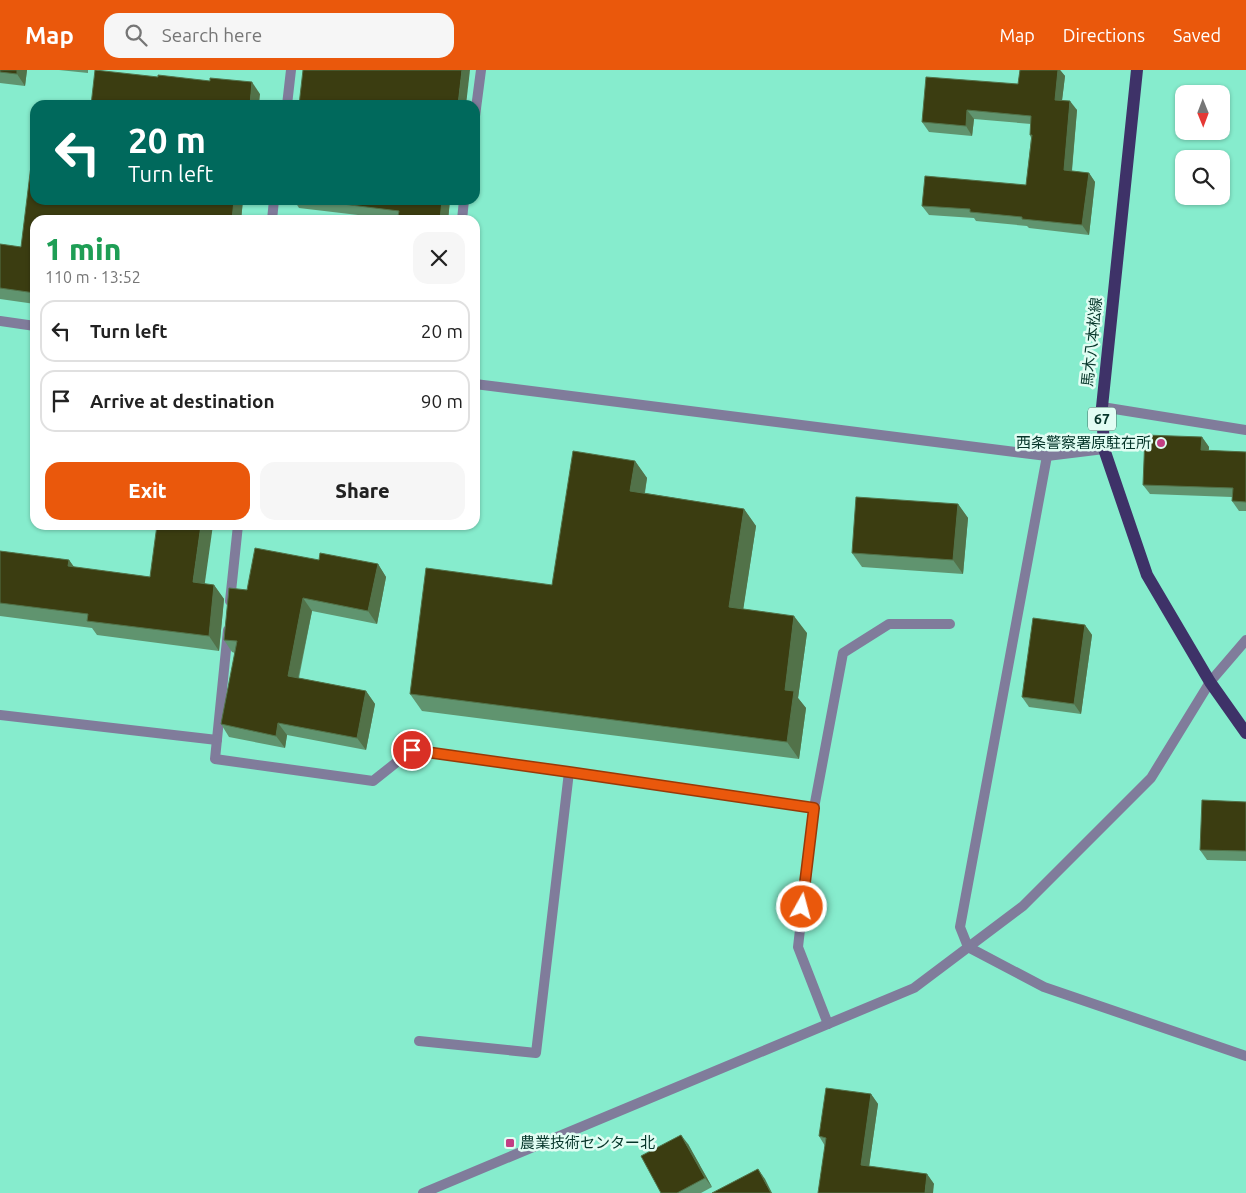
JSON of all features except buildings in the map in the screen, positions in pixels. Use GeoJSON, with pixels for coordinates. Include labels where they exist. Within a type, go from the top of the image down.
{"type":"FeatureCollection","features":[{"type":"Feature","properties":{"kind":"main road","name":"馬木八本松線"},"geometry":{"type":"LineString","coordinates":[[1137,70],[1102,407],[1104,449],[1147,575],[1210,682],[1246,733]]}},
{"type":"Feature","properties":{"kind":"street"},"geometry":{"type":"LineString","coordinates":[[288,100],[292,70]]}},
{"type":"Feature","properties":{"kind":"street"},"geometry":{"type":"LineString","coordinates":[[477,100],[481,70]]}},
{"type":"Feature","properties":{"kind":"street"},"geometry":{"type":"LineString","coordinates":[[0,321],[30,325]]}},
{"type":"Feature","properties":{"kind":"street"},"geometry":{"type":"LineString","coordinates":[[480,385],[1047,456],[1104,449]]}},
{"type":"Feature","properties":{"kind":"street"},"geometry":{"type":"LineString","coordinates":[[1102,407],[1246,430]]}},
{"type":"Feature","properties":{"kind":"street"},"geometry":{"type":"LineString","coordinates":[[1047,456],[960,926],[968,947],[1044,987],[1246,1056]]}},
{"type":"Feature","properties":{"kind":"street"},"geometry":{"type":"LineString","coordinates":[[238,530],[215,759],[372,781],[412,750],[814,808]]}},
{"type":"Feature","properties":{"kind":"street"},"geometry":{"type":"LineString","coordinates":[[828,1024],[798,947],[814,808],[843,653],[889,624],[950,624]]}},
{"type":"Feature","properties":{"kind":"street"},"geometry":{"type":"LineString","coordinates":[[423,1193],[914,988],[1024,906],[1150,778],[1210,682],[1246,640]]}},
{"type":"Feature","properties":{"kind":"street"},"geometry":{"type":"LineString","coordinates":[[0,715],[217,740]]}},
{"type":"Feature","properties":{"kind":"street"},"geometry":{"type":"LineString","coordinates":[[419,1041],[536,1053],[569,772]]}},
{"type":"Feature","properties":{"kind":"place","name":"西条警察署原駐在所"},"geometry":{"type":"Point","coordinates":[1161,443]}},
{"type":"Feature","properties":{"kind":"place","name":"農業技術センター北"},"geometry":{"type":"Point","coordinates":[510,1143]}},
{"type":"Feature","properties":{"kind":"route"},"geometry":{"type":"LineString","coordinates":[[412,750],[814,808],[802,907]]}}]}
